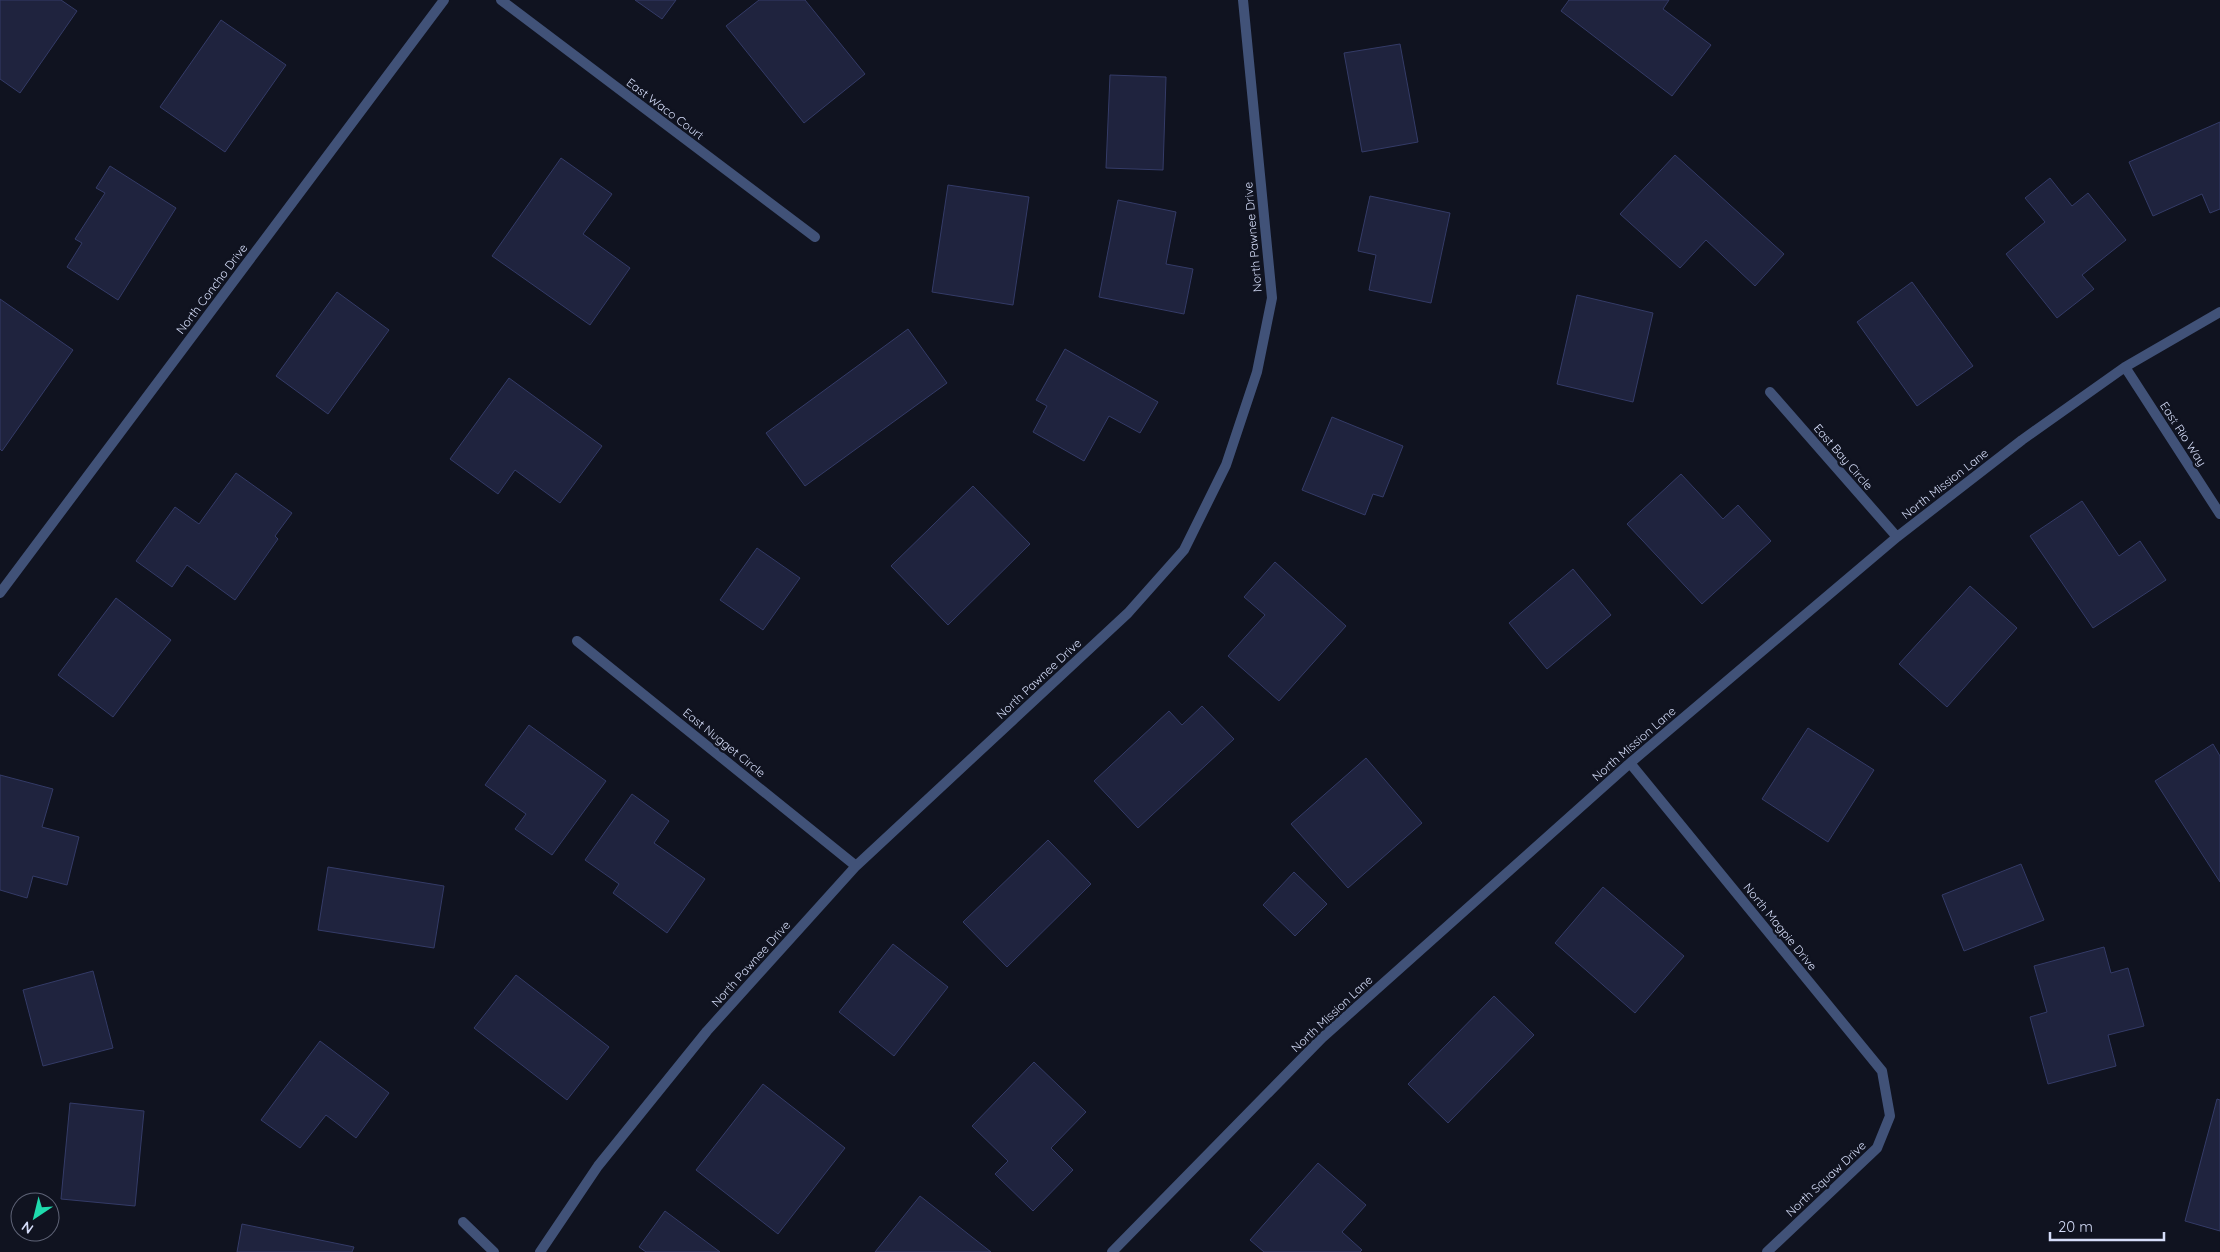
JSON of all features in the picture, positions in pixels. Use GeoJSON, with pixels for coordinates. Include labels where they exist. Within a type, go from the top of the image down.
{"type":"FeatureCollection","features":[{"type":"Feature","properties":{"kind":"street","name":"North Concho Drive"},"geometry":{"type":"LineString","coordinates":[[0,594],[444,0]]}},
{"type":"Feature","properties":{"kind":"street","name":"East Waco Court"},"geometry":{"type":"LineString","coordinates":[[501,0],[814,237]]}},
{"type":"Feature","properties":{"kind":"street","name":"North Pawnee Drive"},"geometry":{"type":"LineString","coordinates":[[540,1252],[598,1166],[707,1031],[856,866],[1128,614],[1184,550],[1226,465],[1257,372],[1272,298],[1243,0]]}},
{"type":"Feature","properties":{"kind":"street","name":"North Mission Lane"},"geometry":{"type":"LineString","coordinates":[[1112,1252],[1322,1038],[1630,763],[1897,537],[2022,440],[2125,367],[2220,312]]}},
{"type":"Feature","properties":{"kind":"street","name":"East Rio Way"},"geometry":{"type":"LineString","coordinates":[[2125,367],[2220,514]]}},
{"type":"Feature","properties":{"kind":"street","name":"East Bay Circle"},"geometry":{"type":"LineString","coordinates":[[1770,392],[1897,537]]}},
{"type":"Feature","properties":{"kind":"street","name":"East Nugget Circle"},"geometry":{"type":"LineString","coordinates":[[576,641],[856,866]]}},
{"type":"Feature","properties":{"kind":"street","name":"North Magpie Drive"},"geometry":{"type":"LineString","coordinates":[[1630,763],[1882,1071],[1890,1116]]}},
{"type":"Feature","properties":{"kind":"street","name":"North Squaw Drive"},"geometry":{"type":"LineString","coordinates":[[1767,1252],[1877,1148],[1890,1116]]}},
{"type":"Feature","properties":{"kind":"street"},"geometry":{"type":"LineString","coordinates":[[463,1222],[494,1252]]}},
{"type":"Feature","properties":{"kind":"building"},"geometry":{"type":"Polygon","coordinates":[[[0,0],[61,0],[77,11],[20,93],[0,79],[0,0]]]}},
{"type":"Feature","properties":{"kind":"building"},"geometry":{"type":"Polygon","coordinates":[[[635,0],[676,0],[662,19],[635,0]]]}},
{"type":"Feature","properties":{"kind":"building"},"geometry":{"type":"Polygon","coordinates":[[[759,0],[805,0],[865,74],[804,123],[726,26],[759,0]]]}},
{"type":"Feature","properties":{"kind":"building"},"geometry":{"type":"Polygon","coordinates":[[[1569,0],[1669,0],[1663,9],[1711,45],[1672,96],[1561,11],[1569,0]]]}},
{"type":"Feature","properties":{"kind":"building"},"geometry":{"type":"Polygon","coordinates":[[[221,20],[286,65],[225,152],[160,107],[221,20]]]}},
{"type":"Feature","properties":{"kind":"building"},"geometry":{"type":"Polygon","coordinates":[[[1400,44],[1418,142],[1362,152],[1344,53],[1400,44]]]}},
{"type":"Feature","properties":{"kind":"building"},"geometry":{"type":"Polygon","coordinates":[[[1110,75],[1166,77],[1163,170],[1106,168],[1110,75]]]}},
{"type":"Feature","properties":{"kind":"building"},"geometry":{"type":"Polygon","coordinates":[[[2220,122],[2220,209],[2210,213],[2202,194],[2153,216],[2129,162],[2220,122]]]}},
{"type":"Feature","properties":{"kind":"building"},"geometry":{"type":"Polygon","coordinates":[[[1675,155],[1784,254],[1755,286],[1706,240],[1680,268],[1620,214],[1675,155]]]}},
{"type":"Feature","properties":{"kind":"building"},"geometry":{"type":"Polygon","coordinates":[[[561,158],[612,194],[583,234],[630,268],[590,325],[492,256],[561,158]]]}},
{"type":"Feature","properties":{"kind":"building"},"geometry":{"type":"Polygon","coordinates":[[[110,166],[176,208],[118,300],[67,267],[82,243],[75,239],[105,193],[96,188],[110,166]]]}},
{"type":"Feature","properties":{"kind":"building"},"geometry":{"type":"Polygon","coordinates":[[[2050,178],[2072,206],[2088,193],[2126,240],[2082,275],[2094,289],[2057,318],[2006,254],[2045,222],[2025,198],[2050,178]]]}},
{"type":"Feature","properties":{"kind":"building"},"geometry":{"type":"Polygon","coordinates":[[[948,185],[1029,197],[1013,305],[932,292],[948,185]]]}},
{"type":"Feature","properties":{"kind":"building"},"geometry":{"type":"Polygon","coordinates":[[[1370,196],[1450,213],[1431,303],[1369,290],[1376,255],[1358,251],[1370,196]]]}},
{"type":"Feature","properties":{"kind":"building"},"geometry":{"type":"Polygon","coordinates":[[[1118,200],[1176,212],[1166,264],[1193,269],[1184,314],[1099,297],[1118,200]]]}},
{"type":"Feature","properties":{"kind":"building"},"geometry":{"type":"Polygon","coordinates":[[[1912,282],[1973,366],[1917,406],[1857,322],[1912,282]]]}},
{"type":"Feature","properties":{"kind":"building"},"geometry":{"type":"Polygon","coordinates":[[[337,292],[389,330],[328,414],[276,376],[337,292]]]}},
{"type":"Feature","properties":{"kind":"building"},"geometry":{"type":"Polygon","coordinates":[[[1577,295],[1653,313],[1633,402],[1557,384],[1577,295]]]}},
{"type":"Feature","properties":{"kind":"building"},"geometry":{"type":"Polygon","coordinates":[[[0,299],[73,350],[2,451],[0,449],[0,299]]]}},
{"type":"Feature","properties":{"kind":"building"},"geometry":{"type":"Polygon","coordinates":[[[908,329],[947,383],[805,486],[766,433],[908,329]]]}},
{"type":"Feature","properties":{"kind":"building"},"geometry":{"type":"Polygon","coordinates":[[[1065,349],[1158,402],[1140,433],[1109,416],[1084,461],[1033,432],[1047,406],[1036,400],[1065,349]]]}},
{"type":"Feature","properties":{"kind":"building"},"geometry":{"type":"Polygon","coordinates":[[[509,378],[602,446],[560,503],[515,470],[498,494],[450,459],[509,378]]]}},
{"type":"Feature","properties":{"kind":"building"},"geometry":{"type":"Polygon","coordinates":[[[1332,417],[1403,446],[1383,497],[1373,494],[1365,515],[1302,490],[1332,417]]]}},
{"type":"Feature","properties":{"kind":"building"},"geometry":{"type":"Polygon","coordinates":[[[236,473],[292,513],[275,536],[278,539],[235,600],[187,565],[172,587],[136,561],[175,507],[199,524],[236,473]]]}},
{"type":"Feature","properties":{"kind":"building"},"geometry":{"type":"Polygon","coordinates":[[[1681,474],[1723,519],[1738,505],[1771,541],[1702,604],[1627,524],[1681,474]]]}},
{"type":"Feature","properties":{"kind":"building"},"geometry":{"type":"Polygon","coordinates":[[[973,486],[1030,544],[948,625],[891,566],[973,486]]]}},
{"type":"Feature","properties":{"kind":"building"},"geometry":{"type":"Polygon","coordinates":[[[2082,501],[2119,556],[2140,541],[2166,580],[2093,628],[2030,536],[2082,501]]]}},
{"type":"Feature","properties":{"kind":"building"},"geometry":{"type":"Polygon","coordinates":[[[757,548],[800,578],[763,630],[720,600],[757,548]]]}},
{"type":"Feature","properties":{"kind":"building"},"geometry":{"type":"Polygon","coordinates":[[[1275,562],[1346,626],[1279,701],[1228,656],[1265,615],[1244,597],[1275,562]]]}},
{"type":"Feature","properties":{"kind":"building"},"geometry":{"type":"Polygon","coordinates":[[[1573,569],[1611,615],[1547,669],[1509,623],[1573,569]]]}},
{"type":"Feature","properties":{"kind":"building"},"geometry":{"type":"Polygon","coordinates":[[[1970,586],[2017,628],[1947,707],[1899,664],[1970,586]]]}},
{"type":"Feature","properties":{"kind":"building"},"geometry":{"type":"Polygon","coordinates":[[[116,598],[171,640],[113,717],[58,675],[116,598]]]}},
{"type":"Feature","properties":{"kind":"building"},"geometry":{"type":"Polygon","coordinates":[[[1202,706],[1234,739],[1138,828],[1094,781],[1169,711],[1182,725],[1202,706]]]}},
{"type":"Feature","properties":{"kind":"building"},"geometry":{"type":"Polygon","coordinates":[[[529,725],[606,781],[552,855],[515,829],[526,814],[485,785],[529,725]]]}},
{"type":"Feature","properties":{"kind":"building"},"geometry":{"type":"Polygon","coordinates":[[[1808,728],[1874,770],[1828,842],[1762,799],[1808,728]]]}},
{"type":"Feature","properties":{"kind":"building"},"geometry":{"type":"Polygon","coordinates":[[[2213,744],[2220,756],[2220,882],[2155,781],[2213,744]]]}},
{"type":"Feature","properties":{"kind":"building"},"geometry":{"type":"Polygon","coordinates":[[[1366,758],[1422,823],[1348,888],[1291,824],[1366,758]]]}},
{"type":"Feature","properties":{"kind":"building"},"geometry":{"type":"Polygon","coordinates":[[[0,775],[53,789],[42,827],[79,837],[67,885],[33,876],[27,898],[0,890],[0,775]]]}},
{"type":"Feature","properties":{"kind":"building"},"geometry":{"type":"Polygon","coordinates":[[[632,794],[669,821],[654,843],[705,879],[667,933],[613,893],[619,884],[585,860],[632,794]]]}},
{"type":"Feature","properties":{"kind":"building"},"geometry":{"type":"Polygon","coordinates":[[[1048,840],[1091,884],[1007,967],[963,922],[1048,840]]]}},
{"type":"Feature","properties":{"kind":"building"},"geometry":{"type":"Polygon","coordinates":[[[2021,864],[2044,920],[1964,951],[1942,895],[2021,864]]]}},
{"type":"Feature","properties":{"kind":"building"},"geometry":{"type":"Polygon","coordinates":[[[328,867],[444,886],[434,948],[318,930],[328,867]]]}},
{"type":"Feature","properties":{"kind":"building"},"geometry":{"type":"Polygon","coordinates":[[[1294,872],[1327,904],[1295,936],[1263,905],[1294,872]]]}},
{"type":"Feature","properties":{"kind":"building"},"geometry":{"type":"Polygon","coordinates":[[[1603,887],[1684,956],[1635,1013],[1555,943],[1603,887]]]}},
{"type":"Feature","properties":{"kind":"building"},"geometry":{"type":"Polygon","coordinates":[[[893,944],[948,987],[894,1056],[839,1012],[893,944]]]}},
{"type":"Feature","properties":{"kind":"building"},"geometry":{"type":"Polygon","coordinates":[[[2104,947],[2111,973],[2128,968],[2144,1026],[2108,1035],[2116,1066],[2048,1084],[2030,1017],[2047,1012],[2034,966],[2104,947]]]}},
{"type":"Feature","properties":{"kind":"building"},"geometry":{"type":"Polygon","coordinates":[[[93,971],[113,1048],[43,1066],[23,990],[93,971]]]}},
{"type":"Feature","properties":{"kind":"building"},"geometry":{"type":"Polygon","coordinates":[[[516,975],[609,1047],[567,1100],[474,1028],[516,975]]]}},
{"type":"Feature","properties":{"kind":"building"},"geometry":{"type":"Polygon","coordinates":[[[1494,996],[1534,1035],[1448,1123],[1408,1084],[1494,996]]]}},
{"type":"Feature","properties":{"kind":"building"},"geometry":{"type":"Polygon","coordinates":[[[320,1041],[389,1093],[356,1138],[326,1115],[300,1148],[261,1120],[320,1041]]]}},
{"type":"Feature","properties":{"kind":"building"},"geometry":{"type":"Polygon","coordinates":[[[1034,1062],[1086,1112],[1051,1148],[1073,1170],[1033,1211],[995,1174],[1008,1161],[972,1126],[1034,1062]]]}},
{"type":"Feature","properties":{"kind":"building"},"geometry":{"type":"Polygon","coordinates":[[[763,1084],[845,1148],[778,1234],[696,1170],[763,1084]]]}},
{"type":"Feature","properties":{"kind":"building"},"geometry":{"type":"Polygon","coordinates":[[[2217,1099],[2220,1100],[2220,1231],[2185,1221],[2217,1099]]]}},
{"type":"Feature","properties":{"kind":"building"},"geometry":{"type":"Polygon","coordinates":[[[70,1103],[144,1111],[135,1206],[61,1199],[70,1103]]]}},
{"type":"Feature","properties":{"kind":"building"},"geometry":{"type":"Polygon","coordinates":[[[1318,1163],[1366,1205],[1342,1232],[1362,1250],[1360,1252],[1264,1252],[1250,1240],[1318,1163]]]}},
{"type":"Feature","properties":{"kind":"building"},"geometry":{"type":"Polygon","coordinates":[[[920,1196],[991,1252],[875,1252],[920,1196]]]}},
{"type":"Feature","properties":{"kind":"building"},"geometry":{"type":"Polygon","coordinates":[[[665,1211],[720,1252],[646,1252],[639,1247],[665,1211]]]}},
{"type":"Feature","properties":{"kind":"building"},"geometry":{"type":"Polygon","coordinates":[[[242,1224],[354,1247],[352,1252],[237,1252],[242,1224]]]}}]}
